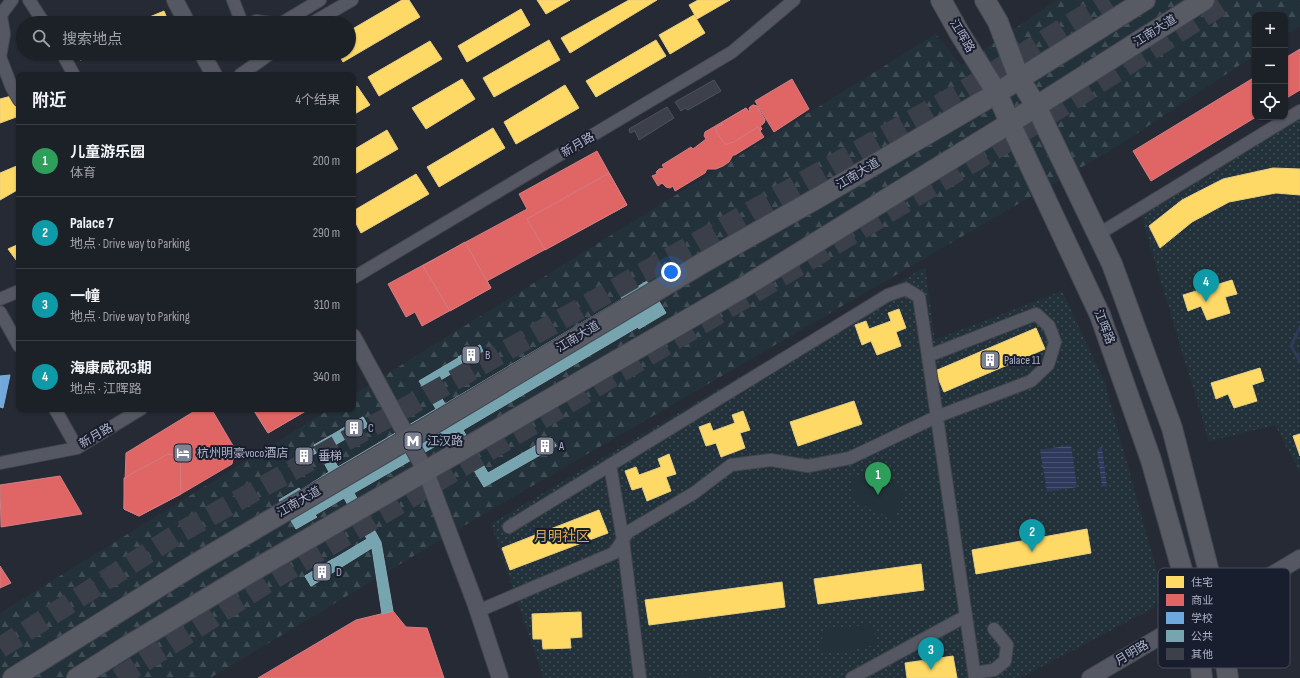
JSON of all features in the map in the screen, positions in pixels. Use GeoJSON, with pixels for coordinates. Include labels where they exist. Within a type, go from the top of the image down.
{"type":"FeatureCollection","features":[{"type":"Feature","properties":{"kind":"main road","name":"江晖路"},"geometry":{"type":"LineString","coordinates":[[941,0],[960,34],[997,93],[1100,315],[1151,460],[1181,568]]}},
{"type":"Feature","properties":{"kind":"main road"},"geometry":{"type":"LineString","coordinates":[[985,0],[998,22],[1019,78],[1036,106],[1112,264],[1172,428],[1208,568]]}},
{"type":"Feature","properties":{"kind":"main road","name":"江南大道"},"geometry":{"type":"LineString","coordinates":[[13,678],[197,563],[706,261],[821,196],[997,93],[1145,0]]}},
{"type":"Feature","properties":{"kind":"main road","name":"江南大道"},"geometry":{"type":"LineString","coordinates":[[77,678],[263,565],[744,287],[1010,123],[1204,0]]}},
{"type":"Feature","properties":{"kind":"main road","name":"江晖路"},"geometry":{"type":"LineString","coordinates":[[1201,668],[1202,678]]}},
{"type":"Feature","properties":{"kind":"main road"},"geometry":{"type":"LineString","coordinates":[[1227,668],[1228,678]]}},
{"type":"Feature","properties":{"kind":"street"},"geometry":{"type":"LineString","coordinates":[[12,0],[0,16],[4,34],[0,57],[16,95]]}},
{"type":"Feature","properties":{"kind":"street"},"geometry":{"type":"LineString","coordinates":[[29,0],[39,16]]}},
{"type":"Feature","properties":{"kind":"street"},"geometry":{"type":"LineString","coordinates":[[175,0],[183,16]]}},
{"type":"Feature","properties":{"kind":"street"},"geometry":{"type":"LineString","coordinates":[[233,0],[239,16]]}},
{"type":"Feature","properties":{"kind":"street"},"geometry":{"type":"LineString","coordinates":[[294,16],[320,0]]}},
{"type":"Feature","properties":{"kind":"street"},"geometry":{"type":"LineString","coordinates":[[324,16],[352,0]]}},
{"type":"Feature","properties":{"kind":"street","name":"新月路"},"geometry":{"type":"LineString","coordinates":[[356,276],[732,52],[794,0]]}},
{"type":"Feature","properties":{"kind":"street"},"geometry":{"type":"LineString","coordinates":[[66,60],[72,72]]}},
{"type":"Feature","properties":{"kind":"street"},"geometry":{"type":"LineString","coordinates":[[206,60],[212,72]]}},
{"type":"Feature","properties":{"kind":"street"},"geometry":{"type":"LineString","coordinates":[[244,72],[262,60]]}},
{"type":"Feature","properties":{"kind":"street"},"geometry":{"type":"LineString","coordinates":[[1097,235],[1300,112]]}},
{"type":"Feature","properties":{"kind":"street"},"geometry":{"type":"LineString","coordinates":[[509,527],[888,295],[906,289],[919,297],[975,676],[994,670],[1005,661],[1007,646],[994,629]]}},
{"type":"Feature","properties":{"kind":"street"},"geometry":{"type":"LineString","coordinates":[[0,299],[16,292]]}},
{"type":"Feature","properties":{"kind":"street"},"geometry":{"type":"LineString","coordinates":[[0,312],[16,341]]}},
{"type":"Feature","properties":{"kind":"street"},"geometry":{"type":"LineString","coordinates":[[478,612],[614,553],[628,532],[694,493],[731,465],[771,460],[808,466],[850,458],[936,417],[1031,381],[1048,365],[1055,342],[1049,326],[1036,314],[928,356]]}},
{"type":"Feature","properties":{"kind":"street"},"geometry":{"type":"LineString","coordinates":[[356,343],[426,472],[478,612],[500,678]]}},
{"type":"Feature","properties":{"kind":"street"},"geometry":{"type":"LineString","coordinates":[[57,412],[77,448]]}},
{"type":"Feature","properties":{"kind":"street","name":"新月路"},"geometry":{"type":"LineString","coordinates":[[0,463],[77,448],[136,412]]}},
{"type":"Feature","properties":{"kind":"street"},"geometry":{"type":"LineString","coordinates":[[610,465],[623,540],[640,678]]}},
{"type":"Feature","properties":{"kind":"street","name":"月明路"},"geometry":{"type":"LineString","coordinates":[[1283,568],[1300,558]]}},
{"type":"Feature","properties":{"kind":"street"},"geometry":{"type":"LineString","coordinates":[[852,678],[966,616]]}},
{"type":"Feature","properties":{"kind":"street","name":"月明路"},"geometry":{"type":"LineString","coordinates":[[1090,678],[1158,638]]}},
{"type":"Feature","properties":{"kind":"green space"},"geometry":{"type":"Polygon","coordinates":[[[1057,0],[1300,0],[1300,26],[1288,33],[1288,12],[1252,12],[1252,57],[1118,146],[482,515],[210,678],[0,678],[0,613],[325,412],[356,412],[356,393],[936,34],[961,65],[1057,0]]]}},
{"type":"Feature","properties":{"kind":"green space"},"geometry":{"type":"Polygon","coordinates":[[[1300,116],[1300,472],[1275,425],[1209,441],[1140,212],[1300,116]]]}},
{"type":"Feature","properties":{"kind":"green space"},"geometry":{"type":"Polygon","coordinates":[[[925,267],[935,340],[1062,291],[1105,383],[1158,576],[1158,595],[1153,608],[1020,678],[543,678],[491,524],[925,267]]]}},
{"type":"Feature","properties":{"kind":"green space"},"geometry":{"type":"Polygon","coordinates":[[[867,471],[905,490],[895,520],[853,500],[851,479],[867,471]]]}},
{"type":"Feature","properties":{"kind":"green space"},"geometry":{"type":"Polygon","coordinates":[[[871,625],[878,644],[850,651],[820,651],[824,629],[871,625]]]}},
{"type":"Feature","properties":{"kind":"green space"},"geometry":{"type":"Polygon","coordinates":[[[707,669],[709,678],[658,678],[707,669]]]}},
{"type":"Feature","properties":{"kind":"water"},"geometry":{"type":"Polygon","coordinates":[[[1071,445],[1077,487],[1047,492],[1040,450],[1071,445]]]}},
{"type":"Feature","properties":{"kind":"water"},"geometry":{"type":"Polygon","coordinates":[[[1102,447],[1107,487],[1102,486],[1097,449],[1102,447]]]}},
{"type":"Feature","properties":{"kind":"building: 住宅"},"geometry":{"type":"Polygon","coordinates":[[[402,0],[409,0],[420,17],[356,54],[356,27],[402,0]]]}},
{"type":"Feature","properties":{"kind":"building: 住宅"},"geometry":{"type":"Polygon","coordinates":[[[537,0],[570,0],[546,14],[537,0]]]}},
{"type":"Feature","properties":{"kind":"building: 住宅"},"geometry":{"type":"Polygon","coordinates":[[[629,0],[657,0],[570,53],[561,38],[629,0]]]}},
{"type":"Feature","properties":{"kind":"building: 住宅"},"geometry":{"type":"Polygon","coordinates":[[[698,0],[730,0],[697,19],[689,5],[698,0]]]}},
{"type":"Feature","properties":{"kind":"building: 住宅"},"geometry":{"type":"Polygon","coordinates":[[[521,9],[530,25],[467,62],[458,46],[521,9]]]}},
{"type":"Feature","properties":{"kind":"building: 住宅"},"geometry":{"type":"Polygon","coordinates":[[[164,11],[166,16],[152,16],[164,11]]]}},
{"type":"Feature","properties":{"kind":"building: 住宅"},"geometry":{"type":"Polygon","coordinates":[[[694,15],[705,33],[670,54],[659,35],[694,15]]]}},
{"type":"Feature","properties":{"kind":"building: 住宅"},"geometry":{"type":"Polygon","coordinates":[[[549,40],[560,60],[494,97],[483,78],[549,40]]]}},
{"type":"Feature","properties":{"kind":"building: 住宅"},"geometry":{"type":"Polygon","coordinates":[[[656,40],[666,56],[596,97],[586,81],[656,40]]]}},
{"type":"Feature","properties":{"kind":"building: 住宅"},"geometry":{"type":"Polygon","coordinates":[[[430,41],[442,59],[379,96],[368,77],[430,41]]]}},
{"type":"Feature","properties":{"kind":"building: 住宅"},"geometry":{"type":"Polygon","coordinates":[[[462,79],[475,99],[426,129],[412,108],[462,79]]]}},
{"type":"Feature","properties":{"kind":"building: 住宅"},"geometry":{"type":"Polygon","coordinates":[[[565,85],[579,108],[516,144],[504,122],[565,85]]]}},
{"type":"Feature","properties":{"kind":"building: 住宅"},"geometry":{"type":"Polygon","coordinates":[[[356,86],[370,105],[356,113],[356,86]]]}},
{"type":"Feature","properties":{"kind":"building: 住宅"},"geometry":{"type":"Polygon","coordinates":[[[16,95],[16,117],[0,123],[0,99],[16,95]]]}},
{"type":"Feature","properties":{"kind":"building: 住宅"},"geometry":{"type":"Polygon","coordinates":[[[493,128],[505,148],[439,187],[427,167],[493,128]]]}},
{"type":"Feature","properties":{"kind":"building: 住宅"},"geometry":{"type":"Polygon","coordinates":[[[387,130],[398,149],[356,173],[356,148],[387,130]]]}},
{"type":"Feature","properties":{"kind":"building: 住宅"},"geometry":{"type":"Polygon","coordinates":[[[16,166],[16,191],[0,200],[0,173],[16,166]]]}},
{"type":"Feature","properties":{"kind":"building: 住宅"},"geometry":{"type":"Polygon","coordinates":[[[1273,168],[1300,169],[1300,195],[1276,193],[1229,202],[1192,222],[1160,248],[1149,226],[1182,200],[1223,179],[1273,168]]]}},
{"type":"Feature","properties":{"kind":"building: 住宅"},"geometry":{"type":"Polygon","coordinates":[[[416,174],[429,194],[361,233],[356,224],[356,209],[416,174]]]}},
{"type":"Feature","properties":{"kind":"building: 住宅"},"geometry":{"type":"Polygon","coordinates":[[[16,245],[16,260],[8,249],[16,245]]]}},
{"type":"Feature","properties":{"kind":"building: 住宅"},"geometry":{"type":"Polygon","coordinates":[[[1232,280],[1237,294],[1225,297],[1230,313],[1207,320],[1201,306],[1188,311],[1183,295],[1232,280]]]}},
{"type":"Feature","properties":{"kind":"building: 住宅"},"geometry":{"type":"Polygon","coordinates":[[[899,309],[906,328],[896,332],[901,346],[877,355],[871,341],[862,345],[855,325],[866,321],[869,329],[891,321],[888,313],[899,309]]]}},
{"type":"Feature","properties":{"kind":"building: 住宅","name":"Palace 11"},"geometry":{"type":"Polygon","coordinates":[[[1036,328],[1045,349],[944,392],[935,371],[1036,328]]]}},
{"type":"Feature","properties":{"kind":"building: 住宅"},"geometry":{"type":"Polygon","coordinates":[[[1260,368],[1264,381],[1252,385],[1257,401],[1234,408],[1228,394],[1216,399],[1211,383],[1260,368]]]}},
{"type":"Feature","properties":{"kind":"building: 住宅"},"geometry":{"type":"Polygon","coordinates":[[[854,401],[862,424],[798,446],[790,422],[854,401]]]}},
{"type":"Feature","properties":{"kind":"building: 住宅"},"geometry":{"type":"Polygon","coordinates":[[[743,411],[750,430],[740,433],[745,448],[721,457],[716,443],[706,446],[699,427],[710,423],[713,431],[735,423],[732,415],[743,411]]]}},
{"type":"Feature","properties":{"kind":"building: 住宅"},"geometry":{"type":"Polygon","coordinates":[[[1300,434],[1300,456],[1293,436],[1300,434]]]}},
{"type":"Feature","properties":{"kind":"building: 住宅"},"geometry":{"type":"Polygon","coordinates":[[[669,454],[676,474],[666,477],[671,491],[647,501],[642,487],[632,490],[625,471],[636,467],[639,475],[661,467],[658,459],[669,454]]]}},
{"type":"Feature","properties":{"kind":"building: 住宅"},"geometry":{"type":"Polygon","coordinates":[[[599,510],[608,533],[510,570],[502,548],[599,510]]]}},
{"type":"Feature","properties":{"kind":"building: 住宅"},"geometry":{"type":"Polygon","coordinates":[[[1087,529],[1091,553],[976,574],[972,550],[1087,529]]]}},
{"type":"Feature","properties":{"kind":"building: 住宅"},"geometry":{"type":"Polygon","coordinates":[[[921,564],[924,590],[818,604],[814,579],[921,564]]]}},
{"type":"Feature","properties":{"kind":"building: 住宅"},"geometry":{"type":"Polygon","coordinates":[[[782,582],[785,607],[649,625],[645,600],[782,582]]]}},
{"type":"Feature","properties":{"kind":"building: 住宅"},"geometry":{"type":"Polygon","coordinates":[[[581,612],[582,637],[570,638],[571,648],[543,649],[542,639],[533,639],[532,614],[581,612]]]}},
{"type":"Feature","properties":{"kind":"building: 住宅"},"geometry":{"type":"Polygon","coordinates":[[[953,656],[957,678],[907,678],[905,663],[953,656]]]}},
{"type":"Feature","properties":{"kind":"building: 商业"},"geometry":{"type":"Polygon","coordinates":[[[1300,49],[1300,90],[1288,97],[1288,84],[1288,56],[1300,49]]]}},
{"type":"Feature","properties":{"kind":"building: 商业"},"geometry":{"type":"Polygon","coordinates":[[[792,79],[809,109],[774,132],[755,101],[792,79]]]}},
{"type":"Feature","properties":{"kind":"building: 商业"},"geometry":{"type":"Polygon","coordinates":[[[1252,79],[1252,119],[1151,181],[1133,151],[1252,79]]]}},
{"type":"Feature","properties":{"kind":"building: 商业"},"geometry":{"type":"Polygon","coordinates":[[[753,105],[757,106],[765,120],[760,126],[762,129],[760,131],[764,137],[733,155],[729,162],[723,166],[716,169],[707,169],[705,173],[675,191],[673,186],[670,188],[666,187],[662,183],[658,186],[652,176],[657,174],[656,172],[659,169],[664,168],[662,165],[691,147],[693,149],[706,139],[704,136],[705,132],[746,108],[749,112],[749,108],[753,105]]]}},
{"type":"Feature","properties":{"kind":"building: 商业"},"geometry":{"type":"Polygon","coordinates":[[[753,105],[757,106],[765,120],[760,126],[762,129],[760,131],[758,127],[732,143],[725,144],[717,133],[717,126],[722,125],[721,123],[746,108],[749,112],[749,108],[753,105]]]}},
{"type":"Feature","properties":{"kind":"building: 商业"},"geometry":{"type":"Polygon","coordinates":[[[597,151],[627,205],[487,281],[491,288],[422,326],[415,312],[406,317],[388,284],[527,209],[519,194],[597,151]]]}},
{"type":"Feature","properties":{"kind":"building: 商业"},"geometry":{"type":"Polygon","coordinates":[[[609,173],[627,205],[545,250],[527,219],[609,173]]]}},
{"type":"Feature","properties":{"kind":"building: 商业"},"geometry":{"type":"Polygon","coordinates":[[[465,242],[491,288],[450,311],[423,266],[465,242]]]}},
{"type":"Feature","properties":{"kind":"building: 商业"},"geometry":{"type":"Polygon","coordinates":[[[193,412],[213,412],[235,449],[232,464],[181,494],[139,516],[124,509],[126,453],[193,412]]]}},
{"type":"Feature","properties":{"kind":"building: 商业"},"geometry":{"type":"Polygon","coordinates":[[[255,412],[304,412],[268,433],[255,412]]]}},
{"type":"Feature","properties":{"kind":"building: 商业"},"geometry":{"type":"Polygon","coordinates":[[[255,412],[304,412],[268,433],[255,412]]]}},
{"type":"Feature","properties":{"kind":"building: 商业"},"geometry":{"type":"Polygon","coordinates":[[[168,454],[175,455],[180,459],[181,494],[139,516],[124,509],[124,478],[168,454]]]}},
{"type":"Feature","properties":{"kind":"building: 商业"},"geometry":{"type":"Polygon","coordinates":[[[60,476],[82,514],[1,527],[0,485],[60,476]]]}},
{"type":"Feature","properties":{"kind":"building: 商业"},"geometry":{"type":"Polygon","coordinates":[[[0,566],[11,583],[0,588],[0,566]]]}},
{"type":"Feature","properties":{"kind":"building: 商业"},"geometry":{"type":"Polygon","coordinates":[[[393,611],[406,627],[427,628],[444,678],[258,678],[356,620],[393,611]]]}},
{"type":"Feature","properties":{"kind":"building: 学校"},"geometry":{"type":"Polygon","coordinates":[[[10,375],[3,408],[0,407],[0,376],[10,375]]]}},
{"type":"Feature","properties":{"kind":"building: 公共","name":"江汉路"},"geometry":{"type":"Polygon","coordinates":[[[647,281],[666,313],[639,329],[638,327],[463,430],[488,473],[551,437],[556,446],[484,487],[453,436],[354,493],[381,542],[393,611],[382,614],[372,548],[311,586],[305,576],[367,539],[344,498],[315,515],[317,517],[296,529],[279,500],[299,488],[301,490],[329,472],[318,452],[309,457],[307,454],[315,448],[314,445],[363,417],[368,426],[328,449],[338,467],[436,409],[419,381],[480,345],[484,354],[434,384],[445,404],[622,299],[621,297],[647,281]]]}},
{"type":"Feature","properties":{"kind":"building: 公共","name":"B"},"geometry":{"type":"Polygon","coordinates":[[[480,345],[484,354],[464,366],[458,357],[480,345]]]}},
{"type":"Feature","properties":{"kind":"building: 公共","name":"C"},"geometry":{"type":"Polygon","coordinates":[[[363,417],[368,426],[345,440],[340,430],[363,417]]]}},
{"type":"Feature","properties":{"kind":"building: 公共","name":"A"},"geometry":{"type":"Polygon","coordinates":[[[551,437],[556,446],[539,456],[534,447],[551,437]]]}},
{"type":"Feature","properties":{"kind":"building: 公共","name":"垂梯"},"geometry":{"type":"Polygon","coordinates":[[[305,451],[309,458],[304,461],[300,455],[305,451]]]}},
{"type":"Feature","properties":{"kind":"building: 公共","name":"D"},"geometry":{"type":"Polygon","coordinates":[[[333,559],[338,569],[311,586],[305,576],[333,559]]]}},
{"type":"Feature","properties":{"kind":"building: 其他"},"geometry":{"type":"Polygon","coordinates":[[[714,80],[721,91],[688,110],[685,108],[681,111],[675,102],[714,80]]]}},
{"type":"Feature","properties":{"kind":"building: 其他"},"geometry":{"type":"Polygon","coordinates":[[[667,107],[674,118],[639,140],[635,131],[630,133],[629,129],[667,107]]]}},
{"type":"Feature","properties":{"kind":"waterway"},"geometry":{"type":"LineString","coordinates":[[1300,327],[1291,346],[1300,361]]}},
{"type":"Feature","properties":{"kind":"tunnel"},"geometry":{"type":"LineString","coordinates":[[0,648],[179,533],[405,408],[965,90],[1109,0]]}},
{"type":"Feature","properties":{"kind":"tunnel"},"geometry":{"type":"LineString","coordinates":[[118,678],[273,579],[1000,146],[1229,0]]}},
{"type":"Feature","properties":{"kind":"place","name":"海康威视3期"},"geometry":{"type":"Point","coordinates":[1206,302]}},
{"type":"Feature","properties":{"kind":"place","name":"B"},"geometry":{"type":"Point","coordinates":[471,355]}},
{"type":"Feature","properties":{"kind":"place","name":"Palace 11"},"geometry":{"type":"Point","coordinates":[990,360]}},
{"type":"Feature","properties":{"kind":"place","name":"C"},"geometry":{"type":"Point","coordinates":[354,428]}},
{"type":"Feature","properties":{"kind":"place","name":"江汉路"},"geometry":{"type":"Point","coordinates":[413,441]}},
{"type":"Feature","properties":{"kind":"place","name":"A"},"geometry":{"type":"Point","coordinates":[545,446]}},
{"type":"Feature","properties":{"kind":"place","name":"杭州明豪voco酒店"},"geometry":{"type":"Point","coordinates":[183,453]}},
{"type":"Feature","properties":{"kind":"place","name":"垂梯"},"geometry":{"type":"Point","coordinates":[304,456]}},
{"type":"Feature","properties":{"kind":"place","name":"儿童游乐园"},"geometry":{"type":"Point","coordinates":[878,495]}},
{"type":"Feature","properties":{"kind":"place","name":"Palace 7"},"geometry":{"type":"Point","coordinates":[1032,552]}},
{"type":"Feature","properties":{"kind":"place","name":"D"},"geometry":{"type":"Point","coordinates":[322,572]}},
{"type":"Feature","properties":{"kind":"place","name":"一幢"},"geometry":{"type":"Point","coordinates":[931,670]}},
{"type":"Feature","properties":{"kind":"district","name":"月明社区"},"geometry":{"type":"Point","coordinates":[562,536]}}]}
